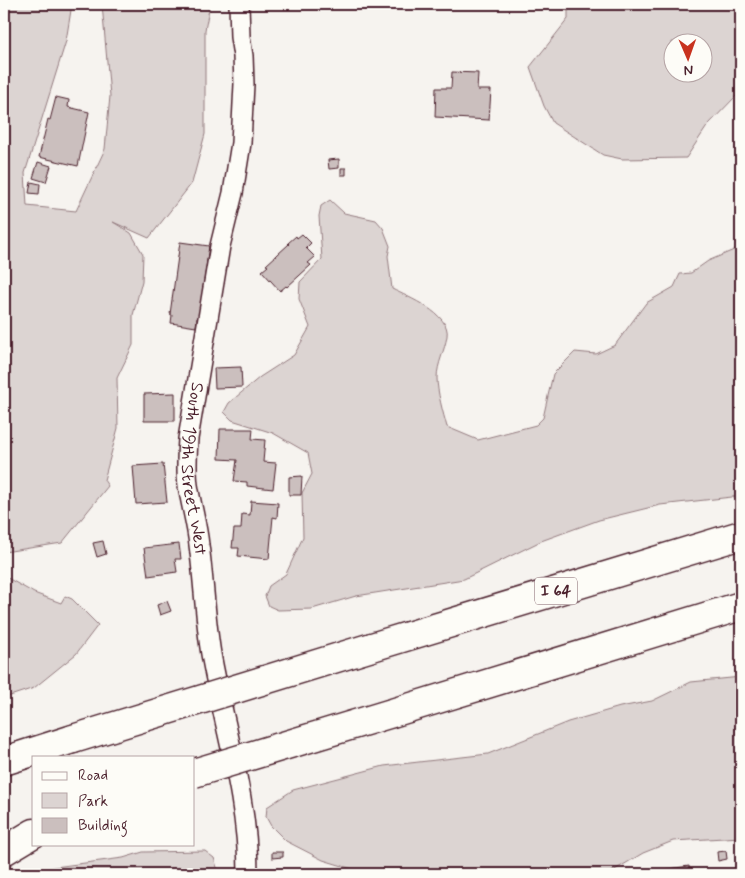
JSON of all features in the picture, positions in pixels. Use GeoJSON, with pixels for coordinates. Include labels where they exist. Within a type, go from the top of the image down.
{"type":"FeatureCollection","features":[{"type":"Feature","properties":{"kind":"highway","name":"I 64"},"geometry":{"type":"LineString","coordinates":[[4,761],[741,534]]}},
{"type":"Feature","properties":{"kind":"highway"},"geometry":{"type":"LineString","coordinates":[[195,773],[741,606]]}},
{"type":"Feature","properties":{"kind":"highway"},"geometry":{"type":"LineString","coordinates":[[4,830],[32,823]]}},
{"type":"Feature","properties":{"kind":"highway"},"geometry":{"type":"LineString","coordinates":[[4,851],[32,834]]}},
{"type":"Feature","properties":{"kind":"street","name":"South 19th Street West"},"geometry":{"type":"LineString","coordinates":[[239,4],[240,37],[244,56],[241,144],[233,193],[220,246],[188,440],[186,465],[188,486],[196,519],[202,560],[205,608],[211,654],[241,797],[246,831],[248,874]]}},
{"type":"Feature","properties":{"kind":"green space"},"geometry":{"type":"Polygon","coordinates":[[[4,4],[72,4],[66,41],[25,173],[27,206],[76,211],[105,149],[110,96],[102,4],[210,4],[205,30],[205,134],[192,183],[149,238],[113,222],[131,233],[143,254],[142,281],[133,315],[133,345],[117,378],[118,428],[104,480],[108,486],[62,543],[4,552],[4,4]]]}},
{"type":"Feature","properties":{"kind":"green space"},"geometry":{"type":"Polygon","coordinates":[[[568,4],[741,4],[741,95],[737,95],[708,125],[686,158],[622,159],[603,155],[553,123],[544,106],[530,67],[568,19],[568,4]]]}},
{"type":"Feature","properties":{"kind":"green space"},"geometry":{"type":"Polygon","coordinates":[[[330,200],[344,213],[376,220],[383,228],[390,246],[388,256],[392,289],[427,307],[442,320],[447,336],[437,378],[439,396],[447,427],[478,440],[536,425],[543,418],[553,374],[575,352],[596,354],[615,345],[646,303],[674,287],[680,274],[691,273],[708,261],[741,247],[741,496],[660,505],[599,520],[541,541],[464,579],[356,596],[312,609],[278,610],[269,606],[265,596],[269,586],[286,574],[303,537],[302,493],[312,474],[308,453],[273,433],[232,420],[224,412],[229,403],[260,377],[294,355],[310,327],[299,299],[300,282],[322,259],[319,216],[321,206],[330,200]]]}},
{"type":"Feature","properties":{"kind":"green space"},"geometry":{"type":"Polygon","coordinates":[[[4,576],[34,593],[61,603],[65,596],[72,599],[98,625],[76,654],[34,688],[4,698],[4,576]]]}},
{"type":"Feature","properties":{"kind":"green space"},"geometry":{"type":"Polygon","coordinates":[[[741,677],[741,837],[673,841],[643,853],[608,874],[369,874],[323,860],[286,841],[271,826],[266,817],[267,807],[293,790],[384,766],[488,754],[568,722],[620,707],[652,701],[691,682],[741,677]]]}},
{"type":"Feature","properties":{"kind":"green space"},"geometry":{"type":"Polygon","coordinates":[[[205,851],[214,858],[219,874],[37,874],[47,868],[123,858],[143,852],[205,851]]]}},
{"type":"Feature","properties":{"kind":"building"},"geometry":{"type":"Polygon","coordinates":[[[452,72],[478,73],[477,90],[491,90],[489,120],[435,117],[436,88],[451,88],[452,72]]]}},
{"type":"Feature","properties":{"kind":"building"},"geometry":{"type":"Polygon","coordinates":[[[56,97],[69,100],[68,107],[89,112],[78,166],[39,157],[48,119],[50,120],[56,97]]]}},
{"type":"Feature","properties":{"kind":"building"},"geometry":{"type":"Polygon","coordinates":[[[339,159],[339,168],[329,169],[328,160],[339,159]]]}},
{"type":"Feature","properties":{"kind":"building"},"geometry":{"type":"Polygon","coordinates":[[[38,162],[51,166],[46,182],[33,178],[38,162]]]}},
{"type":"Feature","properties":{"kind":"building"},"geometry":{"type":"Polygon","coordinates":[[[341,168],[346,168],[346,175],[341,175],[341,168]]]}},
{"type":"Feature","properties":{"kind":"building"},"geometry":{"type":"Polygon","coordinates":[[[31,182],[40,184],[39,194],[29,193],[31,182]]]}},
{"type":"Feature","properties":{"kind":"building"},"geometry":{"type":"Polygon","coordinates":[[[302,234],[311,243],[306,248],[315,257],[308,263],[311,265],[280,291],[262,271],[288,243],[296,236],[297,238],[302,234]]]}},
{"type":"Feature","properties":{"kind":"building"},"geometry":{"type":"Polygon","coordinates":[[[180,242],[209,246],[199,318],[197,318],[196,327],[171,323],[172,315],[170,314],[180,242]]]}},
{"type":"Feature","properties":{"kind":"building"},"geometry":{"type":"Polygon","coordinates":[[[241,367],[242,387],[215,388],[214,368],[241,367]]]}},
{"type":"Feature","properties":{"kind":"building"},"geometry":{"type":"Polygon","coordinates":[[[175,393],[175,421],[144,421],[144,394],[175,393]]]}},
{"type":"Feature","properties":{"kind":"building"},"geometry":{"type":"Polygon","coordinates":[[[220,429],[253,429],[252,439],[265,440],[263,462],[276,463],[273,489],[247,486],[247,482],[234,481],[237,460],[219,459],[220,429]]]}},
{"type":"Feature","properties":{"kind":"building"},"geometry":{"type":"Polygon","coordinates":[[[163,464],[167,502],[136,504],[133,466],[163,464]]]}},
{"type":"Feature","properties":{"kind":"building"},"geometry":{"type":"Polygon","coordinates":[[[302,476],[301,495],[289,495],[289,477],[302,476]]]}},
{"type":"Feature","properties":{"kind":"building"},"geometry":{"type":"Polygon","coordinates":[[[251,501],[278,503],[277,518],[273,517],[269,559],[238,556],[239,548],[232,548],[234,529],[241,529],[242,514],[250,515],[251,501]]]}},
{"type":"Feature","properties":{"kind":"building"},"geometry":{"type":"Polygon","coordinates":[[[103,541],[106,554],[97,557],[93,543],[103,541]]]}},
{"type":"Feature","properties":{"kind":"building"},"geometry":{"type":"Polygon","coordinates":[[[179,544],[181,559],[175,559],[177,572],[148,576],[144,548],[179,544]]]}},
{"type":"Feature","properties":{"kind":"building"},"geometry":{"type":"Polygon","coordinates":[[[167,601],[171,611],[160,615],[157,605],[167,601]]]}},
{"type":"Feature","properties":{"kind":"building"},"geometry":{"type":"Polygon","coordinates":[[[726,851],[727,859],[718,861],[717,852],[726,851]]]}},
{"type":"Feature","properties":{"kind":"building"},"geometry":{"type":"Polygon","coordinates":[[[272,852],[283,852],[283,857],[272,858],[272,852]]]}},
{"type":"Feature","properties":{"kind":"building"},"geometry":{"type":"Polygon","coordinates":[[[689,866],[690,874],[642,874],[642,873],[689,866]]]}}]}
